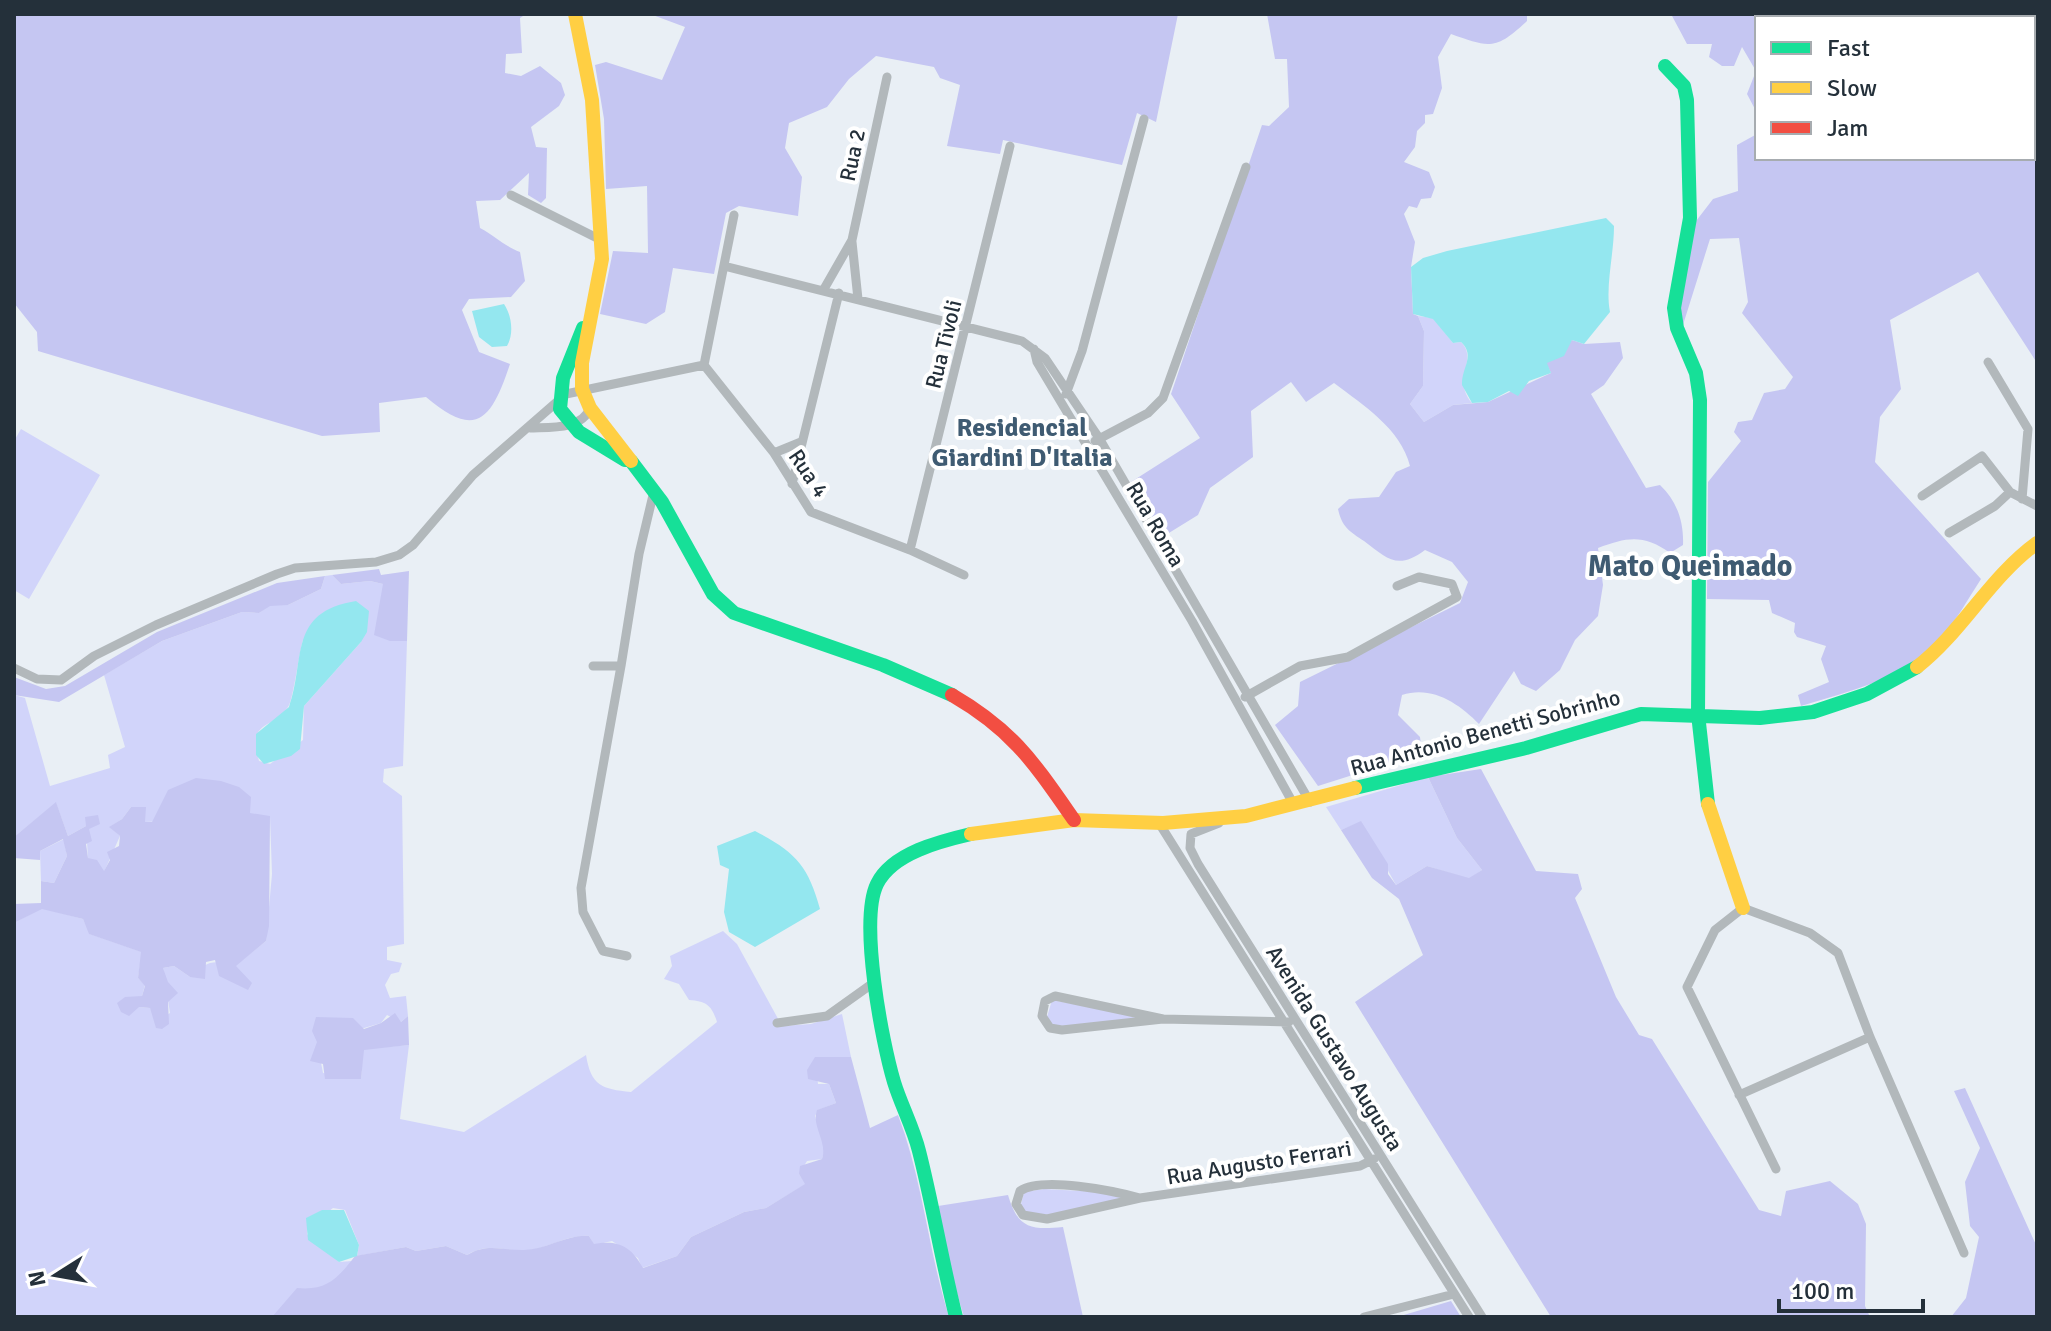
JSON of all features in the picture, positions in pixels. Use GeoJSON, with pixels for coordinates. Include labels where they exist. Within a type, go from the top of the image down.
{"type":"FeatureCollection","features":[{"type":"Feature","properties":{"kind":"street"},"geometry":{"type":"LineString","coordinates":[[575,14],[592,100],[601,240],[602,270],[582,363],[582,389],[590,408],[654,491],[708,586],[724,605],[748,620],[913,677],[983,714],[1023,748],[1074,820]]}},
{"type":"Feature","properties":{"kind":"street"},"geometry":{"type":"LineString","coordinates":[[1665,66],[1684,86],[1689,118],[1686,164],[1690,218],[1674,308],[1677,328],[1696,373],[1700,400],[1698,714],[1707,801],[1743,908]]}},
{"type":"Feature","properties":{"kind":"street","name":"Rua 2"},"geometry":{"type":"LineString","coordinates":[[824,289],[852,240],[887,77]]}},
{"type":"Feature","properties":{"kind":"street"},"geometry":{"type":"LineString","coordinates":[[1064,395],[1144,119]]}},
{"type":"Feature","properties":{"kind":"street","name":"Rua Tivoli"},"geometry":{"type":"LineString","coordinates":[[910,550],[1010,146]]}},
{"type":"Feature","properties":{"kind":"street"},"geometry":{"type":"LineString","coordinates":[[1088,444],[1148,413],[1163,398],[1246,167]]}},
{"type":"Feature","properties":{"kind":"street"},"geometry":{"type":"LineString","coordinates":[[511,195],[601,240]]}},
{"type":"Feature","properties":{"kind":"street"},"geometry":{"type":"LineString","coordinates":[[14,668],[37,679],[61,680],[94,656],[156,625],[277,574],[295,568],[389,560],[413,545],[462,486],[558,400],[582,389],[704,365],[734,215]]}},
{"type":"Feature","properties":{"kind":"street","name":"Rua 2"},"geometry":{"type":"LineString","coordinates":[[852,240],[858,299]]}},
{"type":"Feature","properties":{"kind":"street"},"geometry":{"type":"LineString","coordinates":[[724,266],[965,327]]}},
{"type":"Feature","properties":{"kind":"street"},"geometry":{"type":"LineString","coordinates":[[792,484],[839,293]]}},
{"type":"Feature","properties":{"kind":"street"},"geometry":{"type":"LineString","coordinates":[[596,299],[562,380],[558,400],[560,413],[569,425],[632,465]]}},
{"type":"Feature","properties":{"kind":"street","name":"Rua Roma"},"geometry":{"type":"LineString","coordinates":[[965,327],[1022,341],[1045,358],[1088,444],[1239,701],[1294,805]]}},
{"type":"Feature","properties":{"kind":"street"},"geometry":{"type":"LineString","coordinates":[[1988,362],[2028,429],[2022,499]]}},
{"type":"Feature","properties":{"kind":"street","name":"Rua 4"},"geometry":{"type":"LineString","coordinates":[[704,365],[774,453],[811,512],[910,550],[964,575]]}},
{"type":"Feature","properties":{"kind":"street","name":"Rua Roma"},"geometry":{"type":"LineString","coordinates":[[1064,395],[1099,438],[1310,802]]}},
{"type":"Feature","properties":{"kind":"street"},"geometry":{"type":"LineString","coordinates":[[530,428],[569,425],[586,417],[590,408]]}},
{"type":"Feature","properties":{"kind":"street"},"geometry":{"type":"LineString","coordinates":[[774,453],[801,442]]}},
{"type":"Feature","properties":{"kind":"street"},"geometry":{"type":"LineString","coordinates":[[1922,496],[1982,456],[2010,492],[2037,506]]}},
{"type":"Feature","properties":{"kind":"street"},"geometry":{"type":"LineString","coordinates":[[627,956],[608,954],[598,944],[581,899],[639,554],[654,491]]}},
{"type":"Feature","properties":{"kind":"street"},"geometry":{"type":"LineString","coordinates":[[1949,533],[1995,506],[2010,492]]}},
{"type":"Feature","properties":{"kind":"street","name":"Rua Antonio Benetti Sobrinho"},"geometry":{"type":"LineString","coordinates":[[956,1317],[939,1256],[917,1140],[885,1049],[876,981],[873,898],[886,871],[896,861],[946,842],[1012,828],[1074,820],[1159,823],[1234,818],[1310,802],[1423,769],[1530,747],[1627,716],[1698,714],[1783,717],[1865,694],[1904,677],[1943,645],[1996,575],[2037,543]]}},
{"type":"Feature","properties":{"kind":"street"},"geometry":{"type":"LineString","coordinates":[[1239,701],[1300,666],[1348,657],[1457,597],[1452,584],[1425,577],[1397,586]]}},
{"type":"Feature","properties":{"kind":"street"},"geometry":{"type":"LineString","coordinates":[[1192,621],[1203,615]]}},
{"type":"Feature","properties":{"kind":"street"},"geometry":{"type":"LineString","coordinates":[[593,666],[621,666]]}},
{"type":"Feature","properties":{"kind":"street","name":"Avenida Gustavo Augusta"},"geometry":{"type":"LineString","coordinates":[[1234,818],[1191,834],[1190,848],[1482,1317]]}},
{"type":"Feature","properties":{"kind":"street","name":"Avenida Gustavo Augusta"},"geometry":{"type":"LineString","coordinates":[[1159,823],[1469,1317]]}},
{"type":"Feature","properties":{"kind":"street"},"geometry":{"type":"LineString","coordinates":[[1743,908],[1810,933],[1838,953],[1870,1037],[1964,1253]]}},
{"type":"Feature","properties":{"kind":"street"},"geometry":{"type":"LineString","coordinates":[[1743,908],[1715,930],[1687,987],[1776,1169]]}},
{"type":"Feature","properties":{"kind":"street"},"geometry":{"type":"LineString","coordinates":[[777,1023],[827,1016],[876,981]]}},
{"type":"Feature","properties":{"kind":"street"},"geometry":{"type":"LineString","coordinates":[[1163,1019],[1055,996],[1045,1001],[1042,1016],[1050,1028],[1062,1030],[1163,1019],[1298,1021]]}},
{"type":"Feature","properties":{"kind":"street"},"geometry":{"type":"LineString","coordinates":[[1739,1095],[1870,1037]]}},
{"type":"Feature","properties":{"kind":"street","name":"Rua Augusto Ferrari"},"geometry":{"type":"LineString","coordinates":[[1140,1198],[1101,1189],[1034,1186],[1020,1191],[1016,1204],[1023,1215],[1037,1220],[1140,1198],[1360,1166],[1381,1155]]}},
{"type":"Feature","properties":{"kind":"street"},"geometry":{"type":"LineString","coordinates":[[1364,1317],[1454,1294]]}},
{"type":"Feature","properties":{"kind":"shaded area"},"geometry":{"type":"Polygon","coordinates":[[[14,14],[526,14],[520,18],[522,53],[506,54],[505,73],[521,76],[540,66],[561,83],[565,95],[559,106],[531,127],[536,147],[547,148],[546,198],[541,203],[528,195],[529,173],[500,200],[476,201],[480,228],[520,252],[525,281],[511,297],[469,299],[462,310],[479,352],[510,364],[489,410],[470,420],[458,418],[426,397],[379,403],[380,432],[322,436],[38,351],[37,332],[14,303],[14,14]]]}},
{"type":"Feature","properties":{"kind":"shaded area"},"geometry":{"type":"Polygon","coordinates":[[[650,14],[1178,14],[1156,122],[1137,113],[1122,165],[1003,140],[1000,154],[947,146],[960,85],[940,78],[934,67],[876,56],[849,79],[827,107],[789,123],[785,148],[802,177],[798,216],[739,206],[726,213],[714,274],[673,268],[665,312],[646,324],[600,314],[613,251],[648,253],[647,186],[606,189],[604,119],[595,65],[606,62],[662,80],[685,27],[650,14]]]}},
{"type":"Feature","properties":{"kind":"shaded area"},"geometry":{"type":"Polygon","coordinates":[[[1267,14],[1527,14],[1527,21],[1500,42],[1484,44],[1451,34],[1438,57],[1442,88],[1433,114],[1425,115],[1425,123],[1417,131],[1415,147],[1404,162],[1429,172],[1435,187],[1431,198],[1421,199],[1417,208],[1409,206],[1404,214],[1415,242],[1411,267],[1413,314],[1418,316],[1424,331],[1423,386],[1410,404],[1424,422],[1453,405],[1488,402],[1551,373],[1546,363],[1572,340],[1584,344],[1620,342],[1623,358],[1604,385],[1591,394],[1646,488],[1660,485],[1671,498],[1681,520],[1683,536],[1683,545],[1670,553],[1652,543],[1635,539],[1598,548],[1603,585],[1598,616],[1575,640],[1560,670],[1536,691],[1521,684],[1514,671],[1479,724],[1463,709],[1434,694],[1402,695],[1398,715],[1420,737],[1422,753],[1318,786],[1275,725],[1298,706],[1300,682],[1460,603],[1468,582],[1452,562],[1425,550],[1407,560],[1386,557],[1350,531],[1342,520],[1338,509],[1349,499],[1379,497],[1396,472],[1410,466],[1398,440],[1369,409],[1334,383],[1306,402],[1291,382],[1251,411],[1253,457],[1210,488],[1198,515],[1164,536],[1131,482],[1200,438],[1171,394],[1262,125],[1269,126],[1289,107],[1287,59],[1275,59],[1267,14]]]}},
{"type":"Feature","properties":{"kind":"shaded area"},"geometry":{"type":"Polygon","coordinates":[[[1671,14],[2037,14],[2037,363],[1978,272],[1890,320],[1901,389],[1880,417],[1875,462],[1981,579],[1945,633],[1909,665],[1856,689],[1801,706],[1798,695],[1829,682],[1821,659],[1826,646],[1797,637],[1795,623],[1772,613],[1769,600],[1707,599],[1708,482],[1741,441],[1734,432],[1738,422],[1752,420],[1764,393],[1785,389],[1793,377],[1742,313],[1748,302],[1739,238],[1710,239],[1682,328],[1676,317],[1693,225],[1713,199],[1738,191],[1737,145],[1755,135],[1755,160],[2035,160],[2035,16],[1755,16],[1755,69],[1742,47],[1734,66],[1722,66],[1709,57],[1712,44],[1687,44],[1671,14]]]}},
{"type":"Feature","properties":{"kind":"shaded area"},"geometry":{"type":"Polygon","coordinates":[[[1755,74],[1755,109],[1747,94],[1755,74]]]}},
{"type":"Feature","properties":{"kind":"shaded area"},"geometry":{"type":"Polygon","coordinates":[[[1606,218],[1614,226],[1610,312],[1584,344],[1572,340],[1564,356],[1547,363],[1551,373],[1529,381],[1518,396],[1509,391],[1488,402],[1472,403],[1462,385],[1468,357],[1465,347],[1461,342],[1453,343],[1433,319],[1413,314],[1411,267],[1423,258],[1447,251],[1606,218]]]}},
{"type":"Feature","properties":{"kind":"shaded area"},"geometry":{"type":"Polygon","coordinates":[[[504,304],[509,314],[511,336],[507,346],[492,347],[479,337],[472,311],[504,304]]]}},
{"type":"Feature","properties":{"kind":"shaded area"},"geometry":{"type":"Polygon","coordinates":[[[1418,316],[1433,318],[1453,343],[1461,342],[1466,349],[1464,386],[1472,403],[1453,405],[1424,422],[1410,404],[1423,386],[1424,331],[1418,316]]]}},
{"type":"Feature","properties":{"kind":"shaded area"},"geometry":{"type":"Polygon","coordinates":[[[21,429],[100,475],[29,599],[14,590],[14,441],[21,429]]]}},
{"type":"Feature","properties":{"kind":"shaded area"},"geometry":{"type":"Polygon","coordinates":[[[379,569],[381,575],[409,571],[407,641],[390,641],[374,635],[383,584],[370,581],[341,584],[332,575],[379,569]]]}},
{"type":"Feature","properties":{"kind":"shaded area"},"geometry":{"type":"Polygon","coordinates":[[[332,575],[341,584],[370,581],[383,584],[390,641],[407,641],[403,766],[384,769],[383,782],[402,796],[404,944],[387,947],[387,960],[402,963],[399,972],[391,974],[385,985],[390,998],[406,996],[408,1016],[401,1022],[387,1015],[381,1023],[317,1042],[323,1073],[361,1079],[363,1049],[409,1045],[400,1119],[464,1132],[586,1055],[595,1080],[605,1087],[631,1092],[717,1022],[708,1005],[689,1000],[679,984],[664,979],[672,966],[670,956],[723,931],[737,944],[782,1026],[811,1024],[842,1014],[851,1057],[815,1057],[818,1084],[829,1084],[836,1103],[818,1110],[815,1116],[825,1149],[822,1159],[807,1161],[799,1174],[806,1184],[766,1208],[744,1212],[691,1237],[677,1256],[642,1268],[638,1258],[612,1241],[594,1245],[589,1236],[522,1251],[488,1248],[467,1255],[446,1246],[416,1251],[406,1247],[357,1256],[359,1245],[345,1210],[333,1208],[308,1227],[307,1234],[339,1262],[352,1261],[335,1282],[313,1290],[272,1317],[14,1317],[14,923],[42,908],[83,919],[90,934],[142,952],[138,978],[145,985],[142,996],[135,999],[139,1007],[150,1008],[157,1021],[170,1013],[163,968],[174,966],[190,977],[211,963],[235,966],[266,941],[272,874],[270,817],[145,822],[131,807],[122,819],[110,827],[120,836],[104,872],[88,858],[86,826],[68,836],[56,803],[14,837],[14,695],[25,698],[50,786],[110,768],[108,755],[125,747],[104,675],[162,641],[242,612],[259,613],[270,605],[288,605],[321,589],[325,576],[332,575]],[[303,640],[288,707],[263,727],[256,738],[259,761],[270,764],[303,740],[304,706],[361,642],[303,640]]]}},
{"type":"Feature","properties":{"kind":"shaded area"},"geometry":{"type":"Polygon","coordinates":[[[325,576],[321,589],[288,605],[270,606],[259,613],[242,612],[162,641],[59,702],[14,695],[14,677],[46,689],[65,686],[157,632],[277,583],[325,576]]]}},
{"type":"Feature","properties":{"kind":"shaded area"},"geometry":{"type":"Polygon","coordinates":[[[356,601],[369,611],[367,632],[304,706],[300,749],[291,756],[264,764],[256,755],[256,734],[289,707],[303,640],[309,627],[334,607],[356,601]]]}},
{"type":"Feature","properties":{"kind":"shaded area"},"geometry":{"type":"Polygon","coordinates":[[[1481,769],[1536,871],[1578,874],[1582,889],[1575,898],[1616,997],[1639,1035],[1652,1039],[1759,1210],[1781,1216],[1786,1191],[1830,1181],[1858,1204],[1866,1224],[1865,1306],[1870,1317],[1551,1317],[1355,1002],[1423,955],[1399,899],[1372,878],[1341,830],[1361,821],[1388,864],[1388,874],[1396,885],[1427,866],[1469,878],[1482,870],[1457,838],[1428,777],[1481,769]]]}},
{"type":"Feature","properties":{"kind":"shaded area"},"geometry":{"type":"Polygon","coordinates":[[[1428,777],[1457,838],[1482,870],[1469,879],[1427,866],[1396,885],[1361,822],[1341,830],[1326,807],[1428,777]]]}},
{"type":"Feature","properties":{"kind":"shaded area"},"geometry":{"type":"Polygon","coordinates":[[[196,778],[239,787],[251,797],[250,813],[270,816],[269,926],[266,941],[236,966],[252,983],[248,990],[219,976],[215,960],[206,962],[205,979],[190,977],[174,966],[163,968],[168,982],[178,993],[168,1002],[169,1024],[162,1029],[156,1028],[150,1008],[139,1007],[129,1016],[121,1012],[117,1003],[125,997],[142,996],[145,986],[138,978],[141,952],[89,934],[83,919],[42,909],[14,923],[14,904],[41,903],[41,881],[54,883],[67,856],[63,839],[40,851],[40,860],[14,858],[14,837],[56,802],[68,836],[86,826],[85,817],[98,815],[100,824],[89,829],[92,841],[86,844],[88,858],[97,860],[104,871],[110,860],[107,852],[119,846],[120,836],[109,827],[122,819],[131,807],[146,807],[145,822],[152,822],[168,790],[196,778]]]}},
{"type":"Feature","properties":{"kind":"shaded area"},"geometry":{"type":"Polygon","coordinates":[[[755,831],[798,861],[810,881],[820,909],[755,947],[729,932],[724,912],[729,869],[720,865],[717,846],[755,831]]]}},
{"type":"Feature","properties":{"kind":"shaded area"},"geometry":{"type":"Polygon","coordinates":[[[64,839],[67,856],[54,883],[41,881],[40,851],[64,839]]]}},
{"type":"Feature","properties":{"kind":"shaded area"},"geometry":{"type":"Polygon","coordinates":[[[1052,1000],[1145,1017],[1073,1027],[1052,1025],[1047,1017],[1052,1000]]]}},
{"type":"Feature","properties":{"kind":"shaded area"},"geometry":{"type":"Polygon","coordinates":[[[395,1013],[401,1022],[408,1016],[409,1045],[364,1050],[361,1079],[325,1079],[323,1064],[310,1061],[317,1042],[312,1031],[316,1017],[353,1018],[364,1029],[381,1023],[395,1013]]]}},
{"type":"Feature","properties":{"kind":"shaded area"},"geometry":{"type":"Polygon","coordinates":[[[815,1057],[851,1057],[870,1128],[898,1115],[914,1165],[949,1317],[272,1317],[297,1288],[324,1285],[343,1271],[355,1256],[406,1247],[416,1251],[446,1246],[467,1255],[488,1248],[530,1250],[572,1237],[589,1236],[594,1244],[623,1246],[634,1254],[643,1268],[677,1256],[691,1237],[744,1212],[766,1208],[805,1184],[799,1174],[800,1166],[822,1159],[823,1153],[816,1122],[817,1110],[836,1103],[829,1084],[808,1079],[807,1070],[815,1057]]]}},
{"type":"Feature","properties":{"kind":"shaded area"},"geometry":{"type":"Polygon","coordinates":[[[1965,1088],[2037,1247],[2037,1317],[1951,1317],[1966,1298],[1979,1237],[1970,1226],[1965,1182],[1980,1148],[1954,1091],[1965,1088]]]}},
{"type":"Feature","properties":{"kind":"shaded area"},"geometry":{"type":"Polygon","coordinates":[[[1044,1189],[1101,1192],[1127,1198],[1050,1215],[1023,1212],[1020,1208],[1024,1192],[1044,1189]]]}},
{"type":"Feature","properties":{"kind":"shaded area"},"geometry":{"type":"Polygon","coordinates":[[[1008,1195],[1016,1215],[1027,1225],[1063,1227],[1083,1317],[964,1317],[947,1259],[938,1206],[1008,1195]]]}},
{"type":"Feature","properties":{"kind":"shaded area"},"geometry":{"type":"Polygon","coordinates":[[[322,1210],[344,1210],[359,1245],[357,1256],[339,1262],[308,1240],[306,1218],[322,1210]]]}},
{"type":"Feature","properties":{"kind":"shaded area"},"geometry":{"type":"Polygon","coordinates":[[[1451,1301],[1461,1317],[1397,1317],[1451,1301]]]}},
{"type":"Feature","properties":{"kind":"traffic: fast"},"geometry":{"type":"LineString","coordinates":[[1665,66],[1684,86],[1687,100],[1690,218],[1674,308],[1677,328],[1696,373],[1700,400],[1698,714],[1708,804]]}},
{"type":"Feature","properties":{"kind":"traffic: fast"},"geometry":{"type":"LineString","coordinates":[[583,328],[563,378],[560,409],[579,432],[625,460]]}},
{"type":"Feature","properties":{"kind":"traffic: fast"},"geometry":{"type":"LineString","coordinates":[[631,461],[662,502],[713,594],[734,613],[883,665],[952,695]]}},
{"type":"Feature","properties":{"kind":"traffic: fast"},"geometry":{"type":"LineString","coordinates":[[1355,788],[1526,748],[1641,714],[1760,718],[1813,712],[1867,694],[1917,667]]}},
{"type":"Feature","properties":{"kind":"traffic: fast"},"geometry":{"type":"LineString","coordinates":[[956,1317],[919,1151],[894,1082],[884,1039],[874,982],[870,925],[872,901],[884,873],[918,850],[971,834]]}},
{"type":"Feature","properties":{"kind":"traffic: slow"},"geometry":{"type":"LineString","coordinates":[[575,14],[592,100],[602,259],[582,363],[582,389],[590,408],[631,461]]}},
{"type":"Feature","properties":{"kind":"traffic: slow"},"geometry":{"type":"LineString","coordinates":[[1917,667],[1948,637],[2004,572],[2037,543]]}},
{"type":"Feature","properties":{"kind":"traffic: slow"},"geometry":{"type":"LineString","coordinates":[[971,834],[1074,820],[1163,823],[1246,816],[1355,788]]}},
{"type":"Feature","properties":{"kind":"traffic: slow"},"geometry":{"type":"LineString","coordinates":[[1708,804],[1743,908]]}},
{"type":"Feature","properties":{"kind":"traffic: jam"},"geometry":{"type":"LineString","coordinates":[[952,695],[1007,735],[1047,781],[1074,820]]}},
{"type":"Feature","properties":{"kind":"district","name":"Residencial Giardini D'Italia"},"geometry":{"type":"Point","coordinates":[1022,442]}},
{"type":"Feature","properties":{"kind":"district","name":"Mato Queimado"},"geometry":{"type":"Point","coordinates":[1690,566]}}]}
